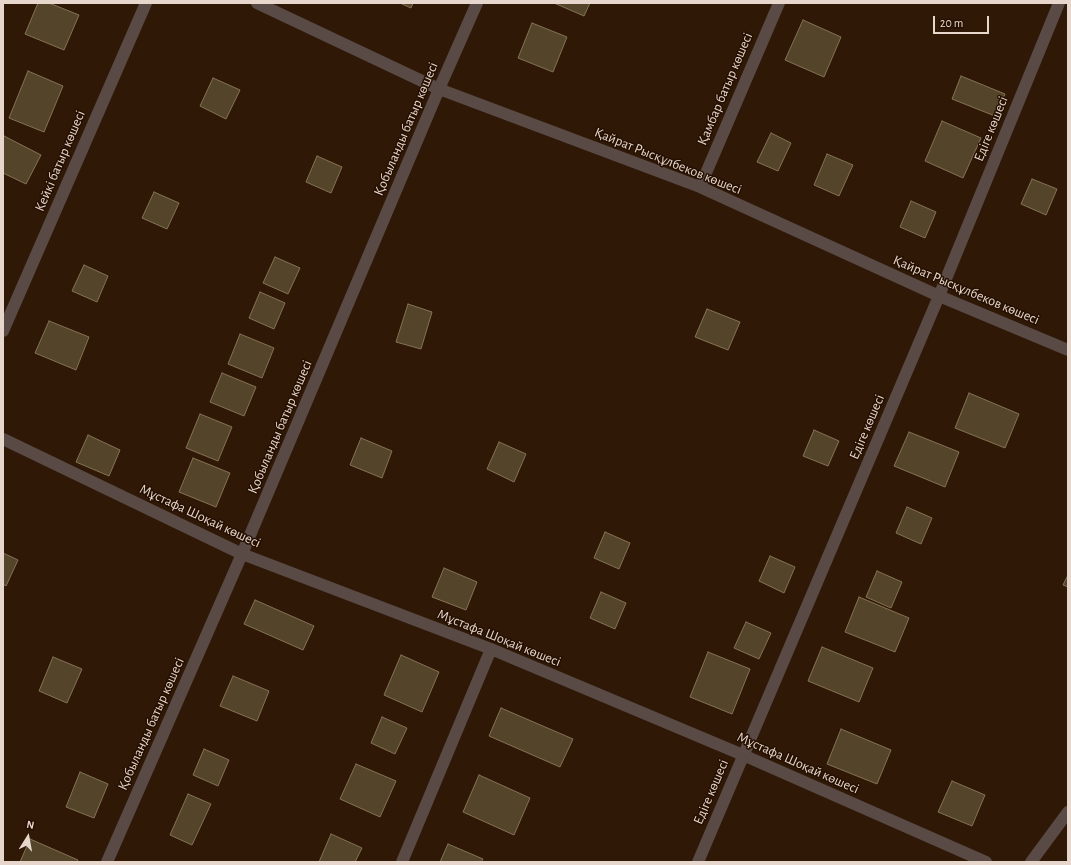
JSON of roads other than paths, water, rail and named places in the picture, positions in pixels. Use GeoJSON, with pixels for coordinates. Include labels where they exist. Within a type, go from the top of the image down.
{"type":"FeatureCollection","features":[{"type":"Feature","properties":{"kind":"street","name":"Кейкі батыр көшесі"},"geometry":{"type":"LineString","coordinates":[[3,331],[146,3]]}},
{"type":"Feature","properties":{"kind":"street","name":"Қайрат Рысқұлбеков көшесі"},"geometry":{"type":"LineString","coordinates":[[257,3],[439,89],[700,188],[939,296],[1068,350]]}},
{"type":"Feature","properties":{"kind":"street","name":"Қобыланды батыр көшесі"},"geometry":{"type":"LineString","coordinates":[[107,862],[242,554],[439,89],[477,3]]}},
{"type":"Feature","properties":{"kind":"street","name":"Қамбар батыр көшесі"},"geometry":{"type":"LineString","coordinates":[[700,188],[779,3]]}},
{"type":"Feature","properties":{"kind":"street","name":"Едіге көшесі"},"geometry":{"type":"LineString","coordinates":[[698,862],[939,296],[1059,3]]}},
{"type":"Feature","properties":{"kind":"street","name":"Мұстафа Шоқай көшесі"},"geometry":{"type":"LineString","coordinates":[[3,439],[242,554],[491,649],[743,755],[986,862]]}},
{"type":"Feature","properties":{"kind":"street"},"geometry":{"type":"LineString","coordinates":[[402,862],[491,649]]}},
{"type":"Feature","properties":{"kind":"street"},"geometry":{"type":"LineString","coordinates":[[1031,862],[1068,812]]}}]}
